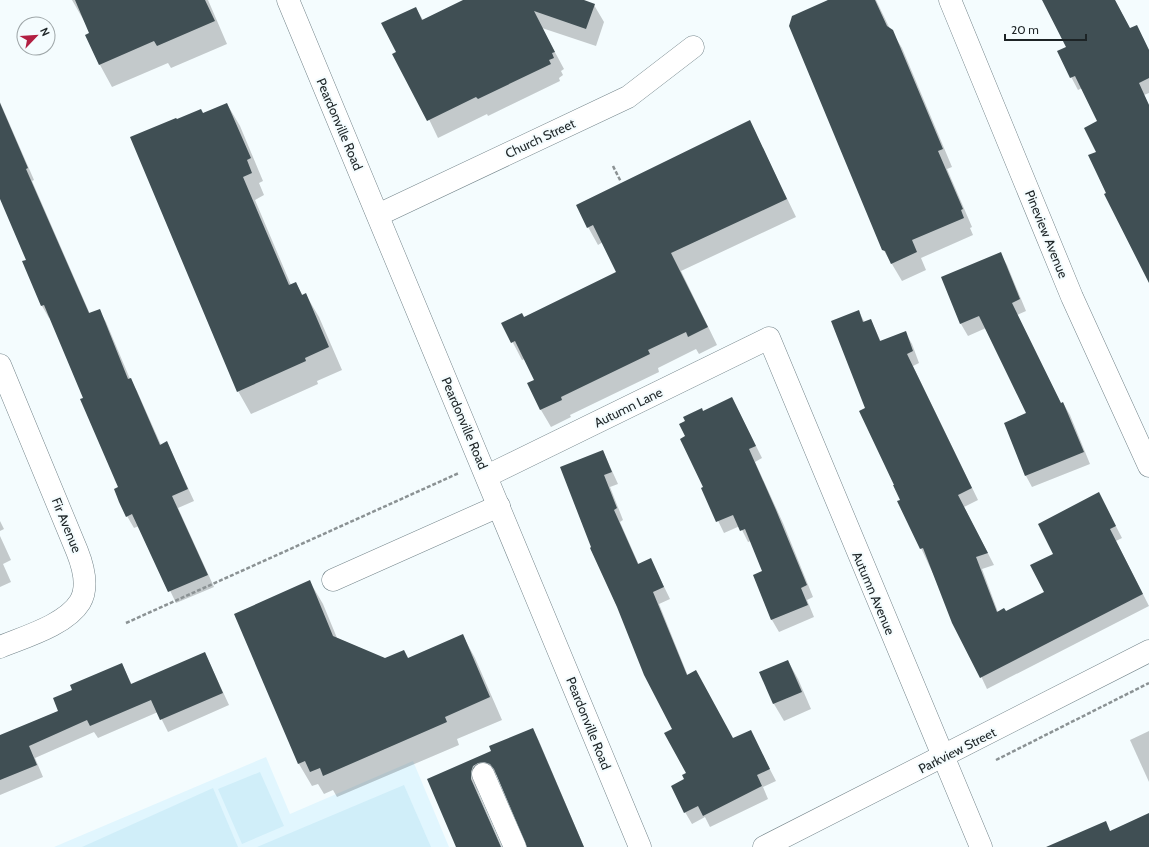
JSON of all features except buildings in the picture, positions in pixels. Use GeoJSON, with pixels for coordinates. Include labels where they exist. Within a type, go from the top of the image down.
{"type":"FeatureCollection","features":[{"type":"Feature","properties":{"kind":"street","name":"Peardonville Road"},"geometry":{"type":"LineString","coordinates":[[288,0],[640,847]]}},
{"type":"Feature","properties":{"kind":"street","name":"Pineview Avenue"},"geometry":{"type":"LineString","coordinates":[[950,0],[1072,298],[1149,466]]}},
{"type":"Feature","properties":{"kind":"street","name":"Church Street"},"geometry":{"type":"LineString","coordinates":[[378,215],[628,97],[693,46]]}},
{"type":"Feature","properties":{"kind":"street","name":"Autumn Lane"},"geometry":{"type":"LineString","coordinates":[[484,469],[769,338]]}},
{"type":"Feature","properties":{"kind":"street","name":"Autumn Avenue"},"geometry":{"type":"LineString","coordinates":[[769,338],[943,757],[982,847]]}},
{"type":"Feature","properties":{"kind":"street","name":"Fir Avenue"},"geometry":{"type":"LineString","coordinates":[[0,365],[78,551],[85,586],[81,602],[70,613],[47,627],[0,647]]}},
{"type":"Feature","properties":{"kind":"street"},"geometry":{"type":"LineString","coordinates":[[333,580],[499,506]]}},
{"type":"Feature","properties":{"kind":"street","name":"Parkview Street"},"geometry":{"type":"LineString","coordinates":[[764,847],[1149,651]]}},
{"type":"Feature","properties":{"kind":"street"},"geometry":{"type":"LineString","coordinates":[[483,774],[515,847]]}},
{"type":"Feature","properties":{"kind":"path"},"geometry":{"type":"LineString","coordinates":[[613,166],[621,182]]}},
{"type":"Feature","properties":{"kind":"path"},"geometry":{"type":"LineString","coordinates":[[126,623],[484,469]]}},
{"type":"Feature","properties":{"kind":"shaded area"},"geometry":{"type":"Polygon","coordinates":[[[266,757],[290,814],[413,761],[449,847],[54,847],[266,757]]]}},
{"type":"Feature","properties":{"kind":"shaded area"},"geometry":{"type":"Polygon","coordinates":[[[260,772],[284,826],[242,844],[218,789],[260,772]]]}},
{"type":"Feature","properties":{"kind":"shaded area"},"geometry":{"type":"Polygon","coordinates":[[[404,785],[431,847],[257,847],[404,785]]]}},
{"type":"Feature","properties":{"kind":"shaded area"},"geometry":{"type":"Polygon","coordinates":[[[213,788],[238,847],[82,847],[213,788]]]}}]}
